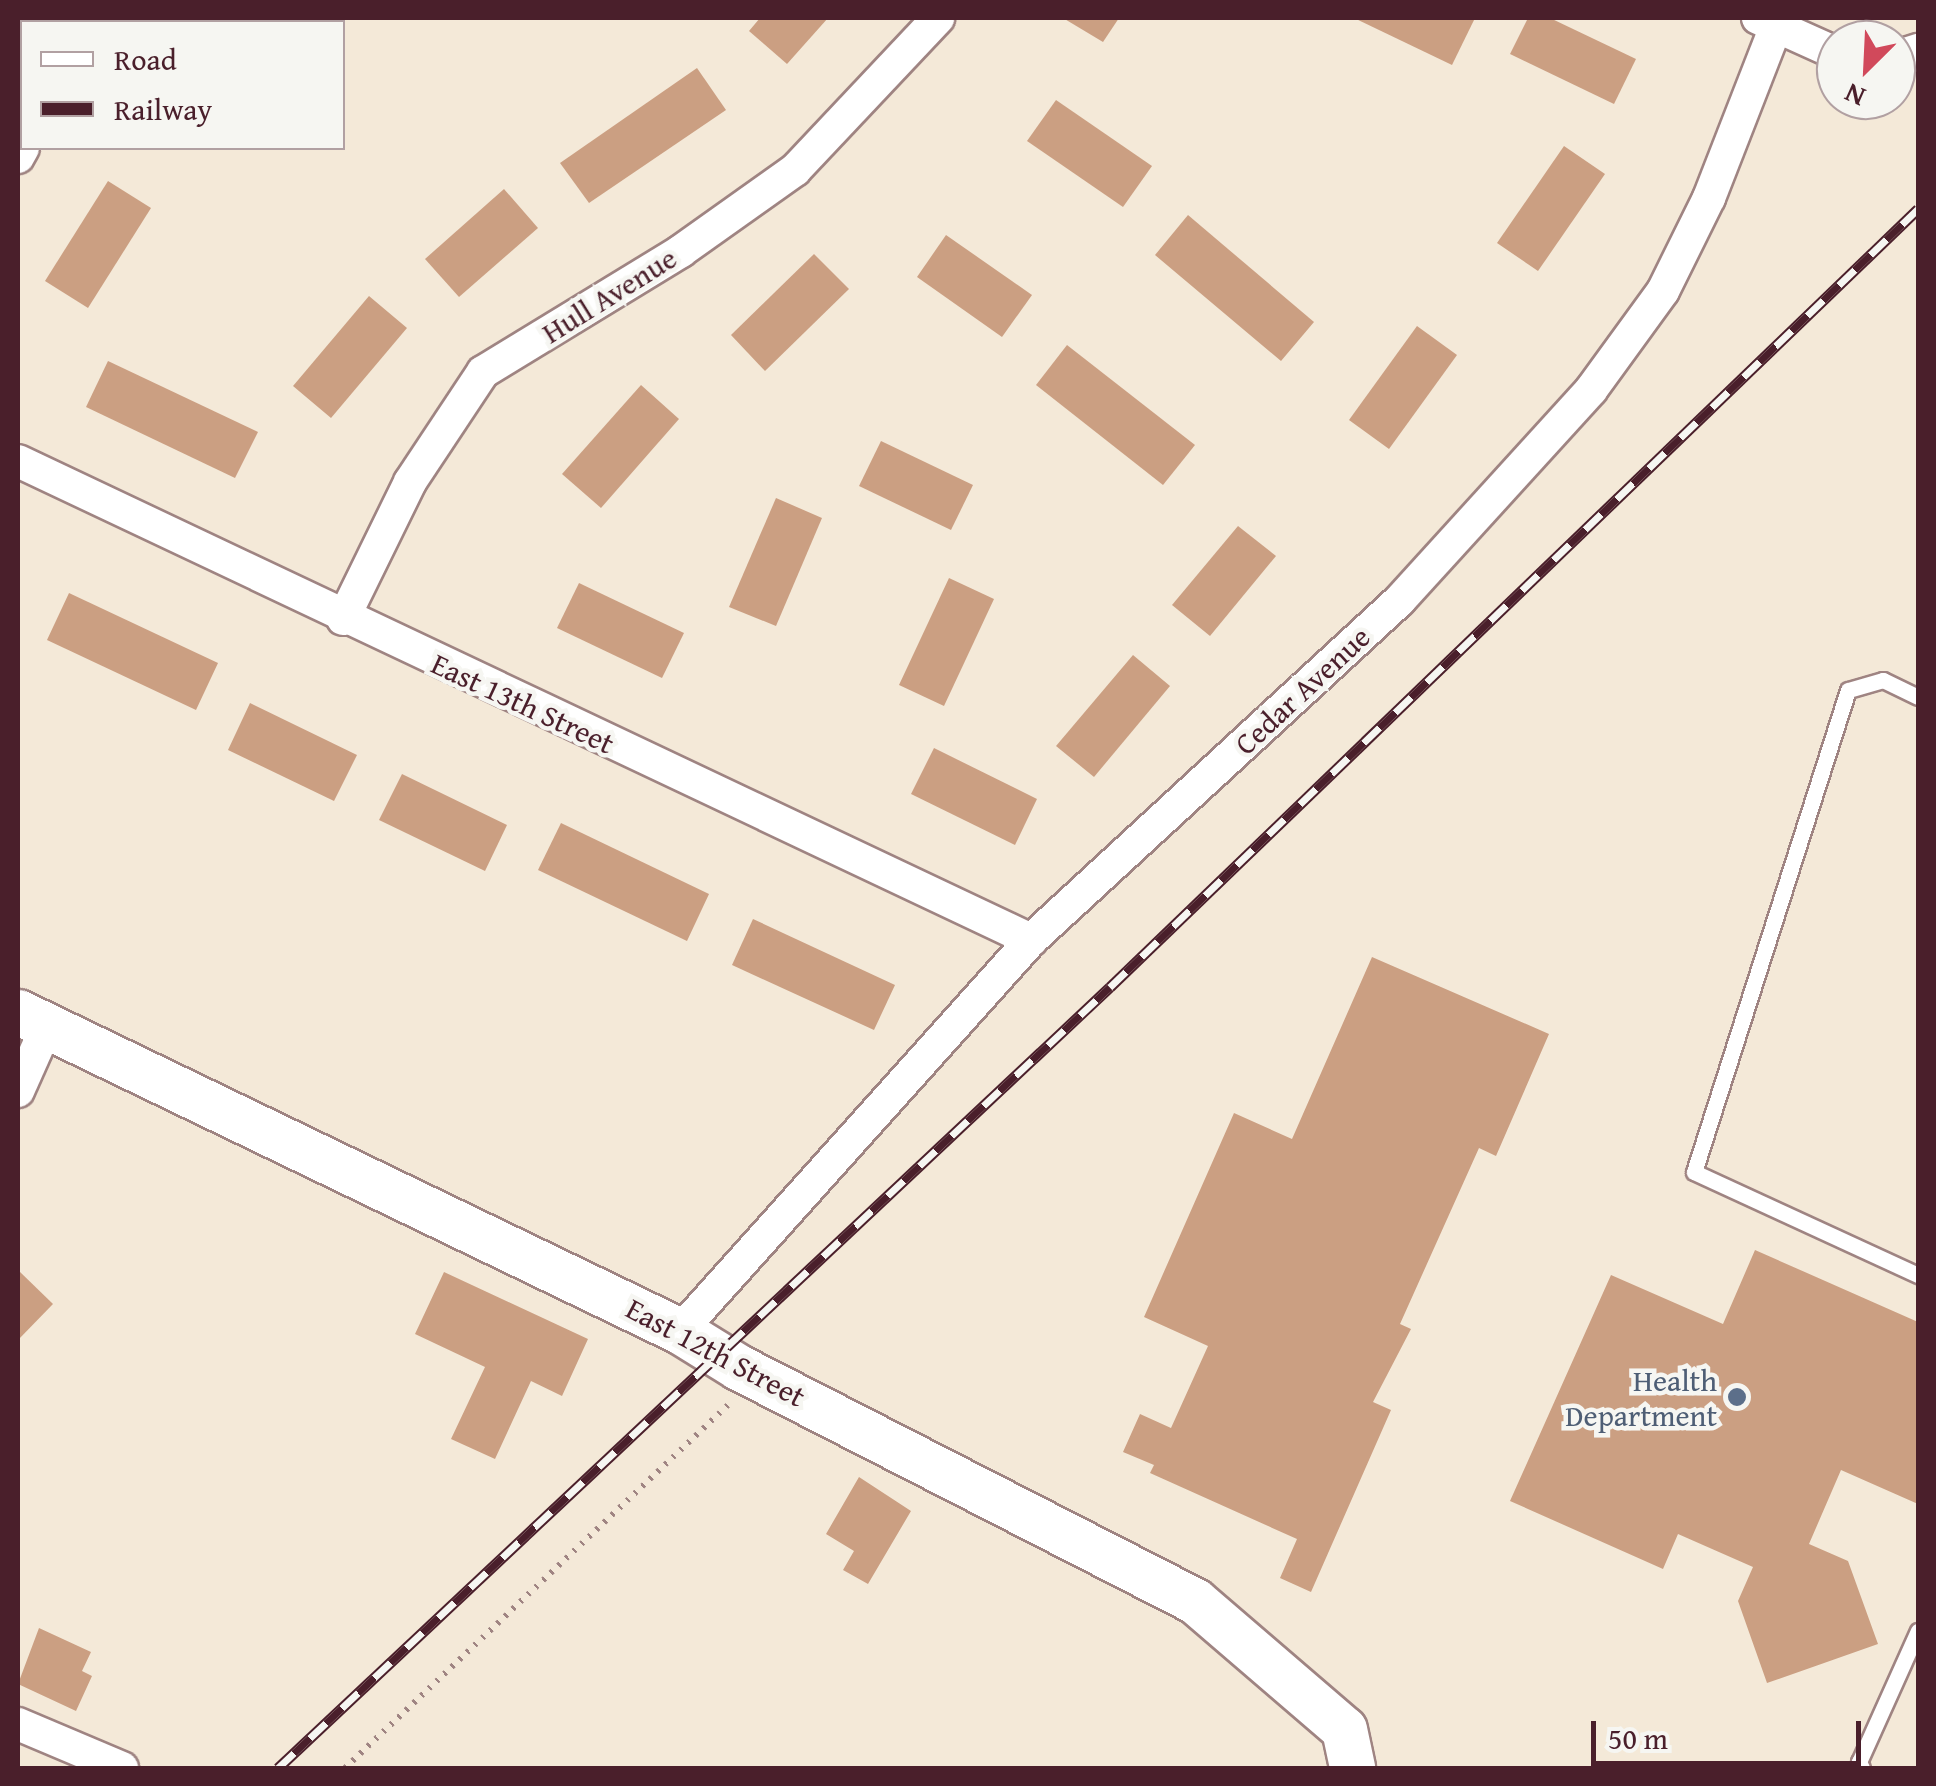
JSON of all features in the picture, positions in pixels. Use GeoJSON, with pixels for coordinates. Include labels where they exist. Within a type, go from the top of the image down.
{"type":"FeatureCollection","features":[{"type":"Feature","properties":{"kind":"main road","name":"East 12th Street"},"geometry":{"type":"LineString","coordinates":[[32,1019],[680,1331],[1195,1600],[1344,1728],[1352,1768]]}},
{"type":"Feature","properties":{"kind":"street","name":"Hull Avenue"},"geometry":{"type":"LineString","coordinates":[[343,619],[410,482],[482,372],[681,251],[795,170],[938,18]]}},
{"type":"Feature","properties":{"kind":"street","name":"Cedar Avenue"},"geometry":{"type":"LineString","coordinates":[[680,1331],[1031,940],[1400,600],[1591,390],[1663,292],[1710,198],[1767,22],[1816,44]]}},
{"type":"Feature","properties":{"kind":"street","name":"East 13th Street"},"geometry":{"type":"LineString","coordinates":[[18,462],[343,619],[1031,940]]}},
{"type":"Feature","properties":{"kind":"street"},"geometry":{"type":"LineString","coordinates":[[18,1091],[32,1019]]}},
{"type":"Feature","properties":{"kind":"street"},"geometry":{"type":"LineString","coordinates":[[18,1724],[122,1768]]}},
{"type":"Feature","properties":{"kind":"lane"},"geometry":{"type":"LineString","coordinates":[[1918,697],[1882,680],[1848,690],[1694,1172],[1918,1275]]}},
{"type":"Feature","properties":{"kind":"lane"},"geometry":{"type":"LineString","coordinates":[[1862,1768],[1859,1762],[1918,1631]]}},
{"type":"Feature","properties":{"kind":"path"},"geometry":{"type":"LineString","coordinates":[[344,1768],[759,1375]]}},
{"type":"Feature","properties":{"kind":"building"},"geometry":{"type":"Polygon","coordinates":[[[760,18],[828,18],[787,64],[749,31],[760,18]]]}},
{"type":"Feature","properties":{"kind":"building"},"geometry":{"type":"Polygon","coordinates":[[[1063,18],[1119,18],[1103,42],[1063,18]]]}},
{"type":"Feature","properties":{"kind":"building"},"geometry":{"type":"Polygon","coordinates":[[[1354,18],[1475,18],[1452,65],[1354,18]]]}},
{"type":"Feature","properties":{"kind":"building"},"geometry":{"type":"Polygon","coordinates":[[[1528,18],[1550,18],[1636,59],[1614,104],[1510,54],[1528,18]]]}},
{"type":"Feature","properties":{"kind":"building"},"geometry":{"type":"Polygon","coordinates":[[[697,68],[726,110],[589,203],[560,163],[697,68]]]}},
{"type":"Feature","properties":{"kind":"building"},"geometry":{"type":"Polygon","coordinates":[[[1056,100],[1152,166],[1123,207],[1027,141],[1056,100]]]}},
{"type":"Feature","properties":{"kind":"building"},"geometry":{"type":"Polygon","coordinates":[[[1564,146],[1605,174],[1538,271],[1497,243],[1564,146]]]}},
{"type":"Feature","properties":{"kind":"building"},"geometry":{"type":"Polygon","coordinates":[[[108,181],[151,208],[88,308],[45,281],[108,181]]]}},
{"type":"Feature","properties":{"kind":"building"},"geometry":{"type":"Polygon","coordinates":[[[504,189],[538,228],[459,297],[425,259],[504,189]]]}},
{"type":"Feature","properties":{"kind":"building"},"geometry":{"type":"Polygon","coordinates":[[[1188,215],[1314,322],[1281,361],[1155,255],[1188,215]]]}},
{"type":"Feature","properties":{"kind":"building"},"geometry":{"type":"Polygon","coordinates":[[[946,235],[1032,295],[1002,337],[917,277],[946,235]]]}},
{"type":"Feature","properties":{"kind":"building"},"geometry":{"type":"Polygon","coordinates":[[[814,254],[849,289],[765,371],[731,335],[814,254]]]}},
{"type":"Feature","properties":{"kind":"building"},"geometry":{"type":"Polygon","coordinates":[[[369,296],[407,328],[331,418],[293,386],[369,296]]]}},
{"type":"Feature","properties":{"kind":"building"},"geometry":{"type":"Polygon","coordinates":[[[1417,326],[1457,355],[1389,449],[1349,420],[1417,326]]]}},
{"type":"Feature","properties":{"kind":"building"},"geometry":{"type":"Polygon","coordinates":[[[1067,345],[1195,445],[1163,485],[1036,385],[1067,345]]]}},
{"type":"Feature","properties":{"kind":"building"},"geometry":{"type":"Polygon","coordinates":[[[108,361],[258,432],[235,478],[86,407],[108,361]]]}},
{"type":"Feature","properties":{"kind":"building"},"geometry":{"type":"Polygon","coordinates":[[[641,385],[679,419],[601,508],[562,474],[641,385]]]}},
{"type":"Feature","properties":{"kind":"building"},"geometry":{"type":"Polygon","coordinates":[[[881,441],[973,485],[951,530],[859,486],[881,441]]]}},
{"type":"Feature","properties":{"kind":"building"},"geometry":{"type":"Polygon","coordinates":[[[776,498],[822,518],[776,626],[729,607],[776,498]]]}},
{"type":"Feature","properties":{"kind":"building"},"geometry":{"type":"Polygon","coordinates":[[[1238,526],[1276,556],[1210,636],[1172,605],[1238,526]]]}},
{"type":"Feature","properties":{"kind":"building"},"geometry":{"type":"Polygon","coordinates":[[[949,578],[994,599],[944,706],[899,685],[949,578]]]}},
{"type":"Feature","properties":{"kind":"building"},"geometry":{"type":"Polygon","coordinates":[[[579,583],[684,633],[662,678],[557,628],[579,583]]]}},
{"type":"Feature","properties":{"kind":"building"},"geometry":{"type":"Polygon","coordinates":[[[69,593],[218,663],[196,710],[47,640],[69,593]]]}},
{"type":"Feature","properties":{"kind":"building"},"geometry":{"type":"Polygon","coordinates":[[[1133,655],[1170,686],[1094,777],[1056,746],[1133,655]]]}},
{"type":"Feature","properties":{"kind":"building"},"geometry":{"type":"Polygon","coordinates":[[[250,703],[357,755],[334,801],[228,750],[250,703]]]}},
{"type":"Feature","properties":{"kind":"building"},"geometry":{"type":"Polygon","coordinates":[[[934,748],[1037,799],[1015,845],[911,794],[934,748]]]}},
{"type":"Feature","properties":{"kind":"building"},"geometry":{"type":"Polygon","coordinates":[[[402,774],[507,825],[485,871],[379,820],[402,774]]]}},
{"type":"Feature","properties":{"kind":"building"},"geometry":{"type":"Polygon","coordinates":[[[561,823],[709,894],[687,941],[538,870],[561,823]]]}},
{"type":"Feature","properties":{"kind":"building"},"geometry":{"type":"Polygon","coordinates":[[[753,919],[895,985],[874,1030],[732,965],[753,919]]]}},
{"type":"Feature","properties":{"kind":"building"},"geometry":{"type":"Polygon","coordinates":[[[1372,957],[1549,1034],[1496,1156],[1479,1148],[1400,1324],[1411,1329],[1373,1402],[1391,1410],[1311,1592],[1280,1578],[1297,1539],[1150,1473],[1154,1465],[1123,1452],[1140,1414],[1171,1428],[1208,1346],[1144,1317],[1234,1113],[1292,1139],[1372,957]]]}},
{"type":"Feature","properties":{"kind":"building","name":"Health Department"},"geometry":{"type":"Polygon","coordinates":[[[1755,1250],[1918,1322],[1918,1504],[1841,1470],[1809,1544],[1848,1561],[1878,1644],[1767,1683],[1738,1601],[1753,1567],[1678,1534],[1663,1569],[1510,1501],[1611,1275],[1723,1324],[1755,1250]]]}},
{"type":"Feature","properties":{"kind":"building"},"geometry":{"type":"Polygon","coordinates":[[[18,1270],[53,1304],[18,1340],[18,1270]]]}},
{"type":"Feature","properties":{"kind":"building"},"geometry":{"type":"Polygon","coordinates":[[[444,1272],[588,1339],[562,1396],[531,1381],[495,1459],[451,1439],[485,1367],[415,1334],[444,1272]]]}},
{"type":"Feature","properties":{"kind":"building"},"geometry":{"type":"Polygon","coordinates":[[[859,1477],[911,1511],[868,1584],[843,1570],[854,1551],[826,1534],[859,1477]]]}},
{"type":"Feature","properties":{"kind":"building"},"geometry":{"type":"Polygon","coordinates":[[[39,1628],[91,1652],[82,1671],[92,1676],[76,1711],[18,1684],[39,1628]]]}},
{"type":"Feature","properties":{"kind":"railway"},"geometry":{"type":"LineString","coordinates":[[278,1768],[1110,987],[1918,209]]}},
{"type":"Feature","properties":{"kind":"place","name":"Health Department"},"geometry":{"type":"Point","coordinates":[1737,1397]}}]}
